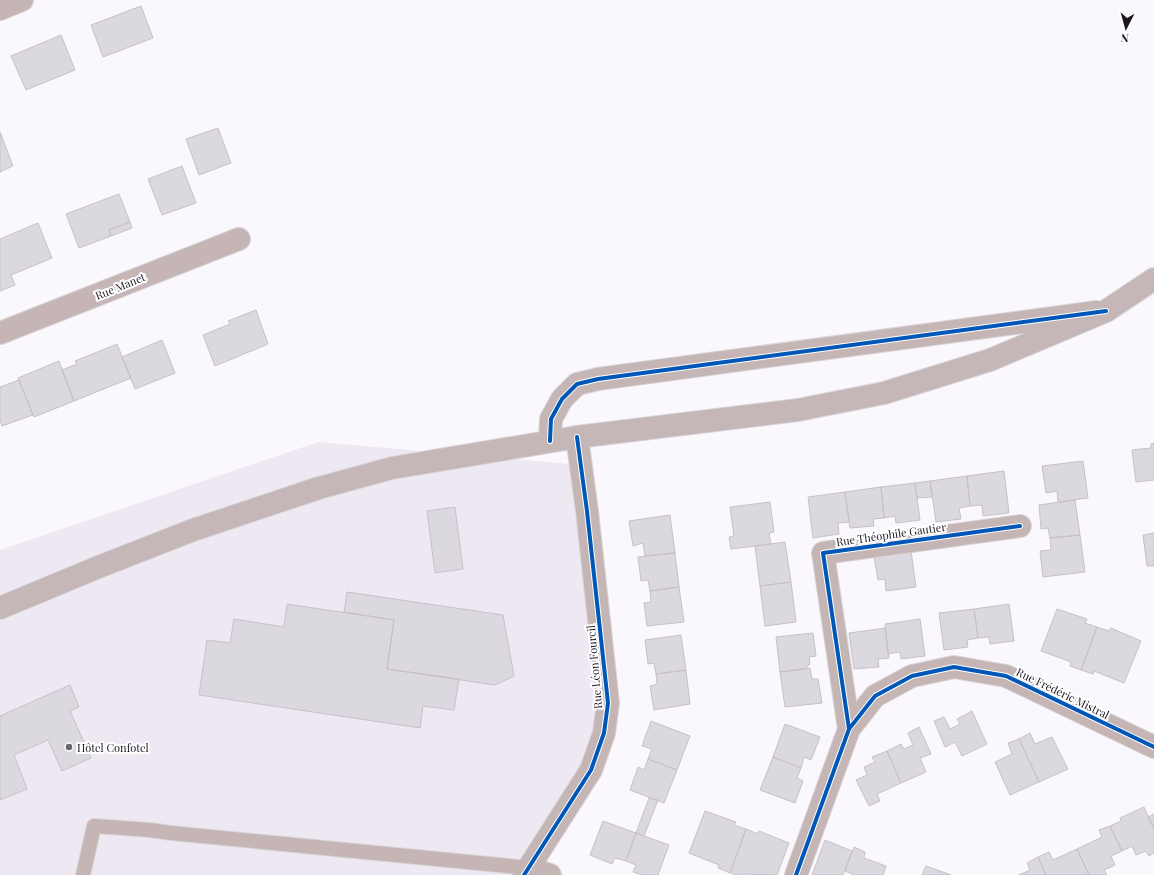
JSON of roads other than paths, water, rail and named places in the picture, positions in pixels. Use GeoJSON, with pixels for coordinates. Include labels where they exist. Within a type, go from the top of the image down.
{"type":"FeatureCollection","features":[{"type":"Feature","properties":{"kind":"main road"},"geometry":{"type":"LineString","coordinates":[[0,608],[193,530],[319,488],[392,468],[550,441],[798,410],[884,394],[990,360],[1106,310],[1154,279]]}},
{"type":"Feature","properties":{"kind":"street"},"geometry":{"type":"LineString","coordinates":[[0,9],[22,0]]}},
{"type":"Feature","properties":{"kind":"street","name":"Rue Manet"},"geometry":{"type":"LineString","coordinates":[[0,333],[239,239]]}},
{"type":"Feature","properties":{"kind":"street"},"geometry":{"type":"LineString","coordinates":[[550,441],[551,419],[562,399],[577,384],[598,379],[1106,310]]}},
{"type":"Feature","properties":{"kind":"street","name":"Rue Léon Fourcil"},"geometry":{"type":"LineString","coordinates":[[527,871],[591,770],[604,733],[608,703],[587,511],[577,437]]}},
{"type":"Feature","properties":{"kind":"street","name":"Rue Théophile Gautier"},"geometry":{"type":"LineString","coordinates":[[849,729],[823,553],[1020,526]]}},
{"type":"Feature","properties":{"kind":"street","name":"Rue Frédéric Mistral"},"geometry":{"type":"LineString","coordinates":[[796,875],[849,729],[876,696],[912,676],[954,667],[1006,676],[1154,747]]}},
{"type":"Feature","properties":{"kind":"street"},"geometry":{"type":"LineString","coordinates":[[527,871],[550,875]]}},
{"type":"Feature","properties":{"kind":"lane"},"geometry":{"type":"LineString","coordinates":[[83,875],[94,826],[150,830],[527,871]]}},
{"type":"Feature","properties":{"kind":"place","name":"Hôtel Confotel"},"geometry":{"type":"Point","coordinates":[69,747]}}]}
